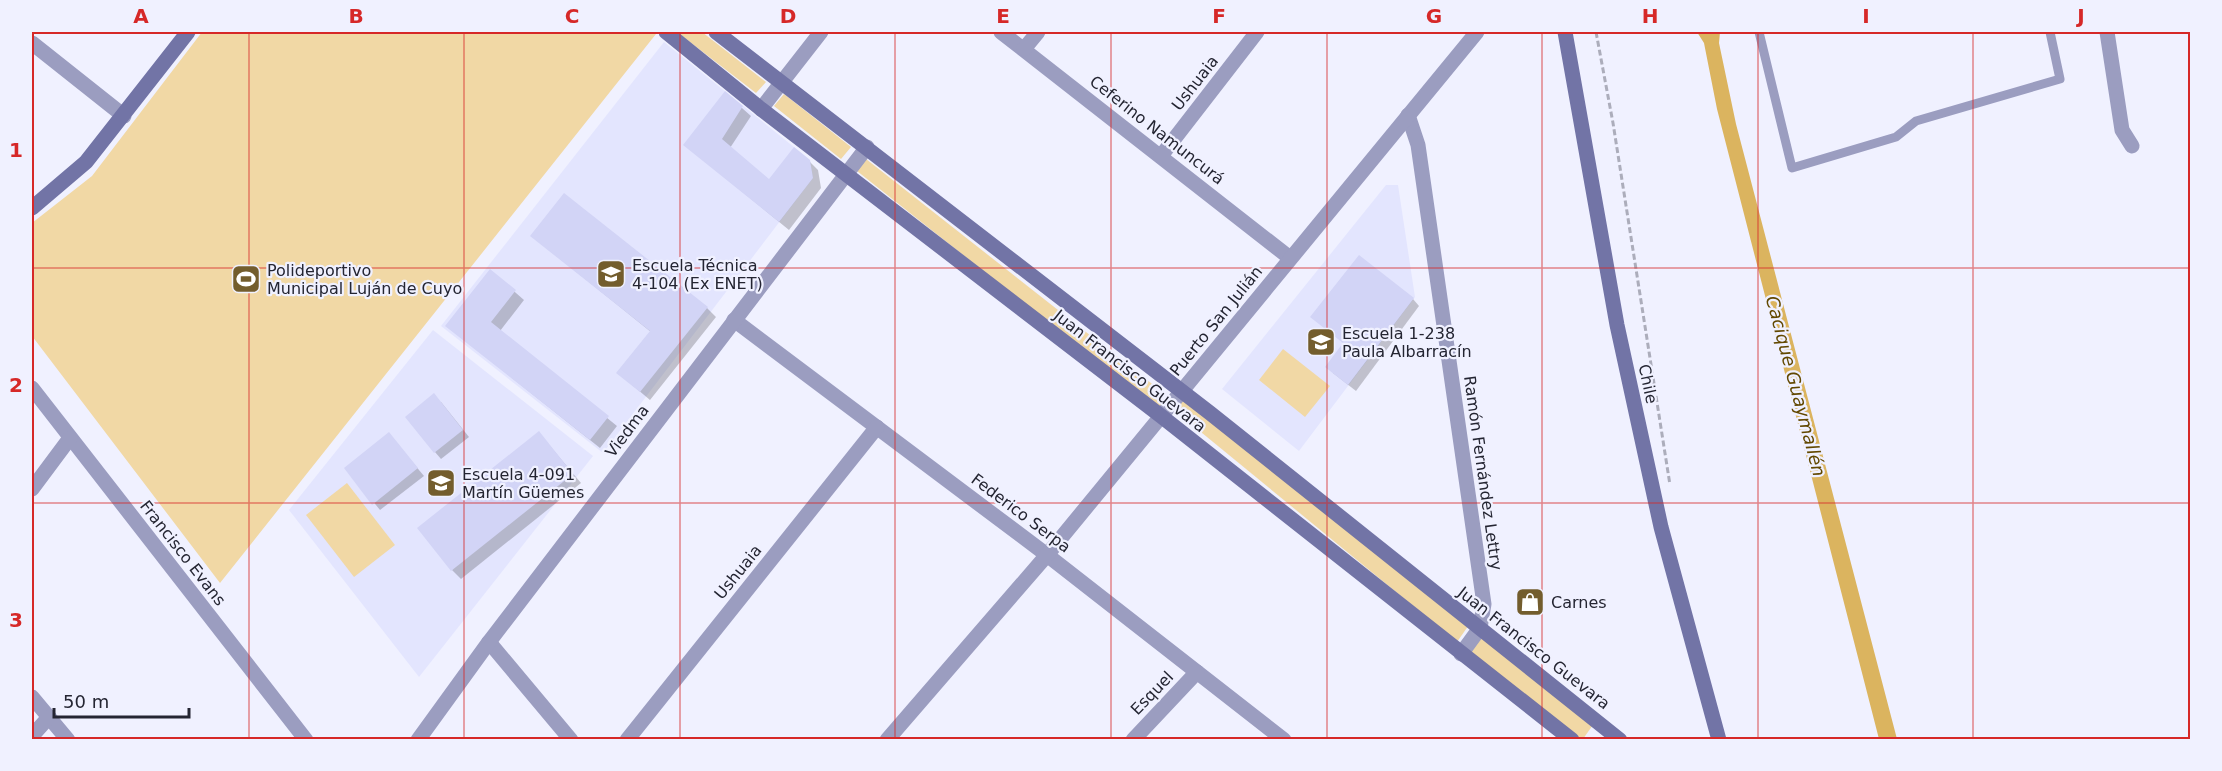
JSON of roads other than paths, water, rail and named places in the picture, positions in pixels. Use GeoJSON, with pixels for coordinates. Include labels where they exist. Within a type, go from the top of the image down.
{"type":"FeatureCollection","features":[{"type":"Feature","properties":{"kind":"street"},"geometry":{"type":"LineString","coordinates":[[32,208],[86,162],[188,32]]}},
{"type":"Feature","properties":{"kind":"street","name":"Juan Francisco Guevara"},"geometry":{"type":"LineString","coordinates":[[666,32],[846,176],[1161,416],[1572,740]]}},
{"type":"Feature","properties":{"kind":"street","name":"Juan Francisco Guevara"},"geometry":{"type":"LineString","coordinates":[[716,32],[1181,391],[1615,738]]}},
{"type":"Feature","properties":{"kind":"street"},"geometry":{"type":"LineString","coordinates":[[761,109],[821,32]]}},
{"type":"Feature","properties":{"kind":"street","name":"Ceferino Namuncurá"},"geometry":{"type":"LineString","coordinates":[[1001,32],[1290,258]]}},
{"type":"Feature","properties":{"kind":"street"},"geometry":{"type":"LineString","coordinates":[[1024,49],[1038,32]]}},
{"type":"Feature","properties":{"kind":"street","name":"Ushuaia"},"geometry":{"type":"LineString","coordinates":[[1161,156],[1257,32]]}},
{"type":"Feature","properties":{"kind":"street","name":"Puerto San Julián"},"geometry":{"type":"LineString","coordinates":[[887,740],[1047,555],[1477,32]]}},
{"type":"Feature","properties":{"kind":"street","name":"Chile"},"geometry":{"type":"LineString","coordinates":[[1565,32],[1617,325],[1661,527],[1719,740]]}},
{"type":"Feature","properties":{"kind":"street"},"geometry":{"type":"LineString","coordinates":[[2107,32],[2122,130],[2132,146]]}},
{"type":"Feature","properties":{"kind":"street"},"geometry":{"type":"LineString","coordinates":[[32,43],[124,116]]}},
{"type":"Feature","properties":{"kind":"street","name":"Ramón Fernández Lettry"},"geometry":{"type":"LineString","coordinates":[[1408,115],[1418,145],[1484,604],[1480,628]]}},
{"type":"Feature","properties":{"kind":"street","name":"Viedma"},"geometry":{"type":"LineString","coordinates":[[418,740],[489,642],[867,147]]}},
{"type":"Feature","properties":{"kind":"street","name":"Federico Serpa"},"geometry":{"type":"LineString","coordinates":[[734,320],[1047,555],[1284,740]]}},
{"type":"Feature","properties":{"kind":"street","name":"Francisco Evans"},"geometry":{"type":"LineString","coordinates":[[32,388],[306,740]]}},
{"type":"Feature","properties":{"kind":"street","name":"Ushuaia"},"geometry":{"type":"LineString","coordinates":[[627,740],[877,427]]}},
{"type":"Feature","properties":{"kind":"street"},"geometry":{"type":"LineString","coordinates":[[32,489],[70,438]]}},
{"type":"Feature","properties":{"kind":"street"},"geometry":{"type":"LineString","coordinates":[[1461,654],[1480,628]]}},
{"type":"Feature","properties":{"kind":"street"},"geometry":{"type":"LineString","coordinates":[[489,642],[571,740]]}},
{"type":"Feature","properties":{"kind":"street","name":"Esquel"},"geometry":{"type":"LineString","coordinates":[[1133,740],[1197,672]]}},
{"type":"Feature","properties":{"kind":"street"},"geometry":{"type":"LineString","coordinates":[[32,697],[68,740]]}},
{"type":"Feature","properties":{"kind":"street"},"geometry":{"type":"LineString","coordinates":[[32,736],[48,717]]}},
{"type":"Feature","properties":{"kind":"lane"},"geometry":{"type":"LineString","coordinates":[[1759,32],[1792,168],[1896,137],[1916,121],[2060,79],[2050,32]]}},
{"type":"Feature","properties":{"kind":"water","name":"Cacique Guaymallén"},"geometry":{"type":"Polygon","coordinates":[[[1697,32],[1720,32],[1719,43],[1736,124],[1897,739],[1879,739],[1717,109],[1704,43],[1697,32]]]}},
{"type":"Feature","properties":{"kind":"place","name":"Escuela Técnica 4-104 (Ex ENET)"},"geometry":{"type":"Point","coordinates":[611,274]}},
{"type":"Feature","properties":{"kind":"place","name":"Polideportivo Municipal Luján de Cuyo"},"geometry":{"type":"Point","coordinates":[246,279]}},
{"type":"Feature","properties":{"kind":"place","name":"Escuela 1-238 Paula Albarracín"},"geometry":{"type":"Point","coordinates":[1321,342]}},
{"type":"Feature","properties":{"kind":"place","name":"Escuela 4-091 Martín Güemes"},"geometry":{"type":"Point","coordinates":[441,483]}},
{"type":"Feature","properties":{"kind":"place","name":"Carnes"},"geometry":{"type":"Point","coordinates":[1530,602]}}]}
